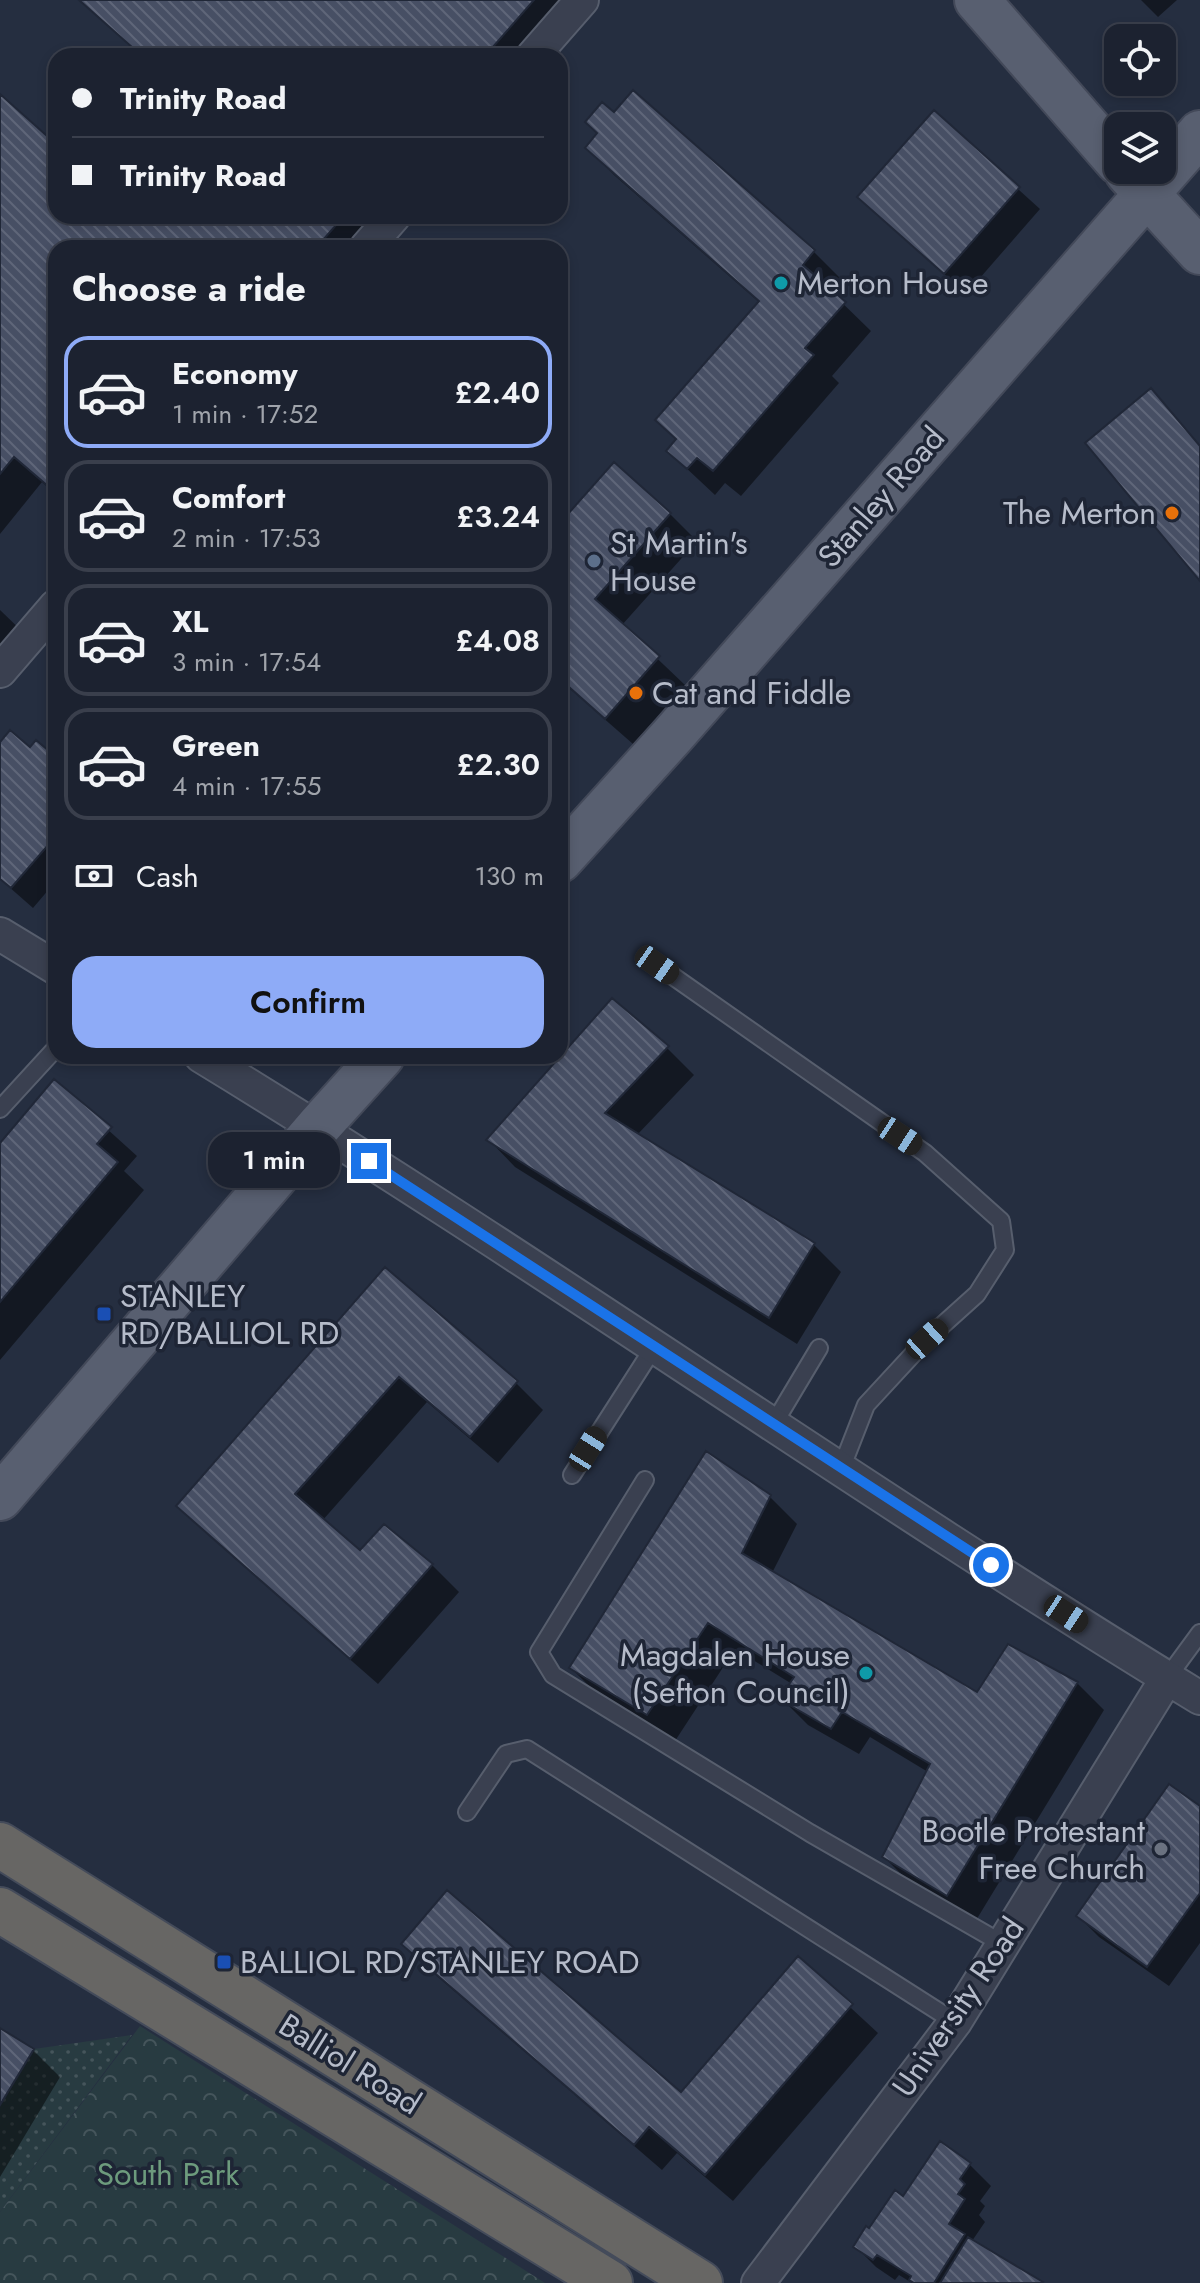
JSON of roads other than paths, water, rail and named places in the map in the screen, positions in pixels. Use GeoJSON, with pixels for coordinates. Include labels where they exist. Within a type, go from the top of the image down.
{"type":"FeatureCollection","features":[{"type":"Feature","properties":{"kind":"highway","name":"Balliol Road"},"geometry":{"type":"LineString","coordinates":[[0,1845],[700,2283]]}},
{"type":"Feature","properties":{"kind":"highway","name":"Balliol Road"},"geometry":{"type":"LineString","coordinates":[[0,1910],[610,2283]]}},
{"type":"Feature","properties":{"kind":"main road"},"geometry":{"type":"LineString","coordinates":[[977,0],[1104,146]]}},
{"type":"Feature","properties":{"kind":"main road","name":"Stanley Road"},"geometry":{"type":"LineString","coordinates":[[1176,151],[1200,133]]}},
{"type":"Feature","properties":{"kind":"main road","name":"Stanley Road"},"geometry":{"type":"LineString","coordinates":[[568,851],[683,724],[1134,184]]}},
{"type":"Feature","properties":{"kind":"main road"},"geometry":{"type":"LineString","coordinates":[[1138,184],[1200,252]]}},
{"type":"Feature","properties":{"kind":"main road"},"geometry":{"type":"LineString","coordinates":[[0,1498],[375,1064]]}},
{"type":"Feature","properties":{"kind":"street"},"geometry":{"type":"LineString","coordinates":[[540,48],[582,0]]}},
{"type":"Feature","properties":{"kind":"street"},"geometry":{"type":"LineString","coordinates":[[373,240],[387,224]]}},
{"type":"Feature","properties":{"kind":"street"},"geometry":{"type":"LineString","coordinates":[[0,671],[48,615]]}},
{"type":"Feature","properties":{"kind":"street"},"geometry":{"type":"LineString","coordinates":[[0,934],[48,963]]}},
{"type":"Feature","properties":{"kind":"street"},"geometry":{"type":"LineString","coordinates":[[214,1064],[318,1127],[773,1425],[1200,1698]]}},
{"type":"Feature","properties":{"kind":"street","name":"University Road"},"geometry":{"type":"LineString","coordinates":[[758,2283],[955,2022],[1167,1678]]}},
{"type":"Feature","properties":{"kind":"lane"},"geometry":{"type":"LineString","coordinates":[[657,965],[925,1153],[1001,1221],[1005,1250],[977,1294],[927,1339],[866,1405],[841,1469]]}},
{"type":"Feature","properties":{"kind":"lane"},"geometry":{"type":"LineString","coordinates":[[0,1109],[48,1057]]}},
{"type":"Feature","properties":{"kind":"lane"},"geometry":{"type":"LineString","coordinates":[[572,1475],[654,1347]]}},
{"type":"Feature","properties":{"kind":"lane"},"geometry":{"type":"LineString","coordinates":[[773,1425],[819,1348]]}},
{"type":"Feature","properties":{"kind":"lane"},"geometry":{"type":"LineString","coordinates":[[645,1480],[539,1652],[553,1675],[810,1833],[1003,1944]]}},
{"type":"Feature","properties":{"kind":"lane"},"geometry":{"type":"LineString","coordinates":[[1167,1678],[1200,1633]]}},
{"type":"Feature","properties":{"kind":"lane"},"geometry":{"type":"LineString","coordinates":[[467,1812],[506,1754],[527,1749],[955,2022]]}},
{"type":"Feature","properties":{"kind":"place","name":"Merton House"},"geometry":{"type":"Point","coordinates":[781,283]}},
{"type":"Feature","properties":{"kind":"place","name":"The Merton"},"geometry":{"type":"Point","coordinates":[1172,513]}},
{"type":"Feature","properties":{"kind":"place","name":"St Martin's House"},"geometry":{"type":"Point","coordinates":[594,561]}},
{"type":"Feature","properties":{"kind":"place","name":"Cat and Fiddle"},"geometry":{"type":"Point","coordinates":[636,693]}},
{"type":"Feature","properties":{"kind":"place","name":"STANLEY RD/BALLIOL RD"},"geometry":{"type":"Point","coordinates":[104,1314]}},
{"type":"Feature","properties":{"kind":"place","name":"Magdalen House (Sefton Council)"},"geometry":{"type":"Point","coordinates":[866,1673]}},
{"type":"Feature","properties":{"kind":"place","name":"Bootle Protestant Free Church"},"geometry":{"type":"Point","coordinates":[1161,1849]}},
{"type":"Feature","properties":{"kind":"place","name":"BALLIOL RD/STANLEY ROAD"},"geometry":{"type":"Point","coordinates":[224,1962]}},
{"type":"Feature","properties":{"kind":"park label","name":"South Park"},"geometry":{"type":"Point","coordinates":[168,2174]}}]}
